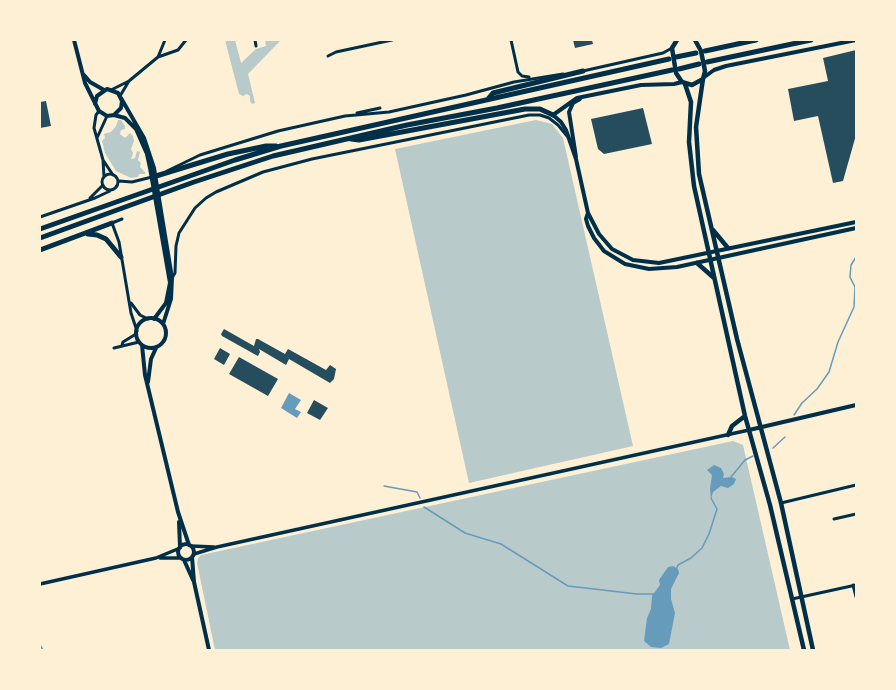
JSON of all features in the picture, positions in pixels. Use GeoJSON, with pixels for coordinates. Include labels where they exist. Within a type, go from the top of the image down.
{"type":"FeatureCollection","features":[{"type":"Feature","properties":{"kind":"highway"},"geometry":{"type":"LineString","coordinates":[[703,49],[756,40]]}},
{"type":"Feature","properties":{"kind":"highway"},"geometry":{"type":"LineString","coordinates":[[706,65],[811,40]]}},
{"type":"Feature","properties":{"kind":"highway"},"geometry":{"type":"LineString","coordinates":[[40,229],[166,184],[281,146],[488,99],[673,49],[696,53]]}},
{"type":"Feature","properties":{"kind":"highway"},"geometry":{"type":"LineString","coordinates":[[40,238],[245,164],[346,139],[676,71],[699,64]]}},
{"type":"Feature","properties":{"kind":"highway"},"geometry":{"type":"LineString","coordinates":[[488,99],[493,93],[582,71]]}},
{"type":"Feature","properties":{"kind":"highway"},"geometry":{"type":"LineString","coordinates":[[346,139],[358,140],[525,109],[538,109],[550,116]]}},
{"type":"Feature","properties":{"kind":"highway"},"geometry":{"type":"LineString","coordinates":[[156,176],[240,152],[266,146],[281,146]]}},
{"type":"Feature","properties":{"kind":"highway"},"geometry":{"type":"LineString","coordinates":[[40,250],[112,223]]}},
{"type":"Feature","properties":{"kind":"highway"},"geometry":{"type":"LineString","coordinates":[[81,235],[93,234],[105,238],[121,257]]}},
{"type":"Feature","properties":{"kind":"main road"},"geometry":{"type":"LineString","coordinates":[[74,40],[82,73],[99,111],[107,116],[114,115],[125,118],[136,130],[147,154],[170,283],[166,303],[160,314],[154,319]]}},
{"type":"Feature","properties":{"kind":"main road"},"geometry":{"type":"LineString","coordinates":[[695,40],[703,49],[706,65],[696,116],[696,150],[711,228],[737,338],[780,503],[813,650]]}},
{"type":"Feature","properties":{"kind":"main road"},"geometry":{"type":"LineString","coordinates":[[576,159],[564,126],[550,116],[574,99],[641,85],[683,83],[695,84],[714,70],[726,66],[856,40]]}},
{"type":"Feature","properties":{"kind":"main road"},"geometry":{"type":"LineString","coordinates":[[673,49],[676,71],[683,83],[691,107],[690,142],[692,175],[708,253],[749,430],[770,505],[804,650]]}},
{"type":"Feature","properties":{"kind":"main road"},"geometry":{"type":"LineString","coordinates":[[82,73],[90,82],[104,90],[111,90],[121,97],[144,138],[150,153],[172,278],[171,299],[163,324],[166,338],[156,348],[151,358],[148,382]]}},
{"type":"Feature","properties":{"kind":"main road"},"geometry":{"type":"LineString","coordinates":[[96,104],[97,96],[104,90]]}},
{"type":"Feature","properties":{"kind":"main road"},"geometry":{"type":"LineString","coordinates":[[586,96],[574,102],[569,112],[576,159],[588,213],[595,228],[607,245],[618,254],[633,260],[659,263],[856,222]]}},
{"type":"Feature","properties":{"kind":"main road"},"geometry":{"type":"LineString","coordinates":[[114,115],[121,108],[121,97]]}},
{"type":"Feature","properties":{"kind":"main road"},"geometry":{"type":"LineString","coordinates":[[588,213],[586,219],[588,226],[599,245],[609,254],[624,264],[658,270],[697,263],[856,228]]}},
{"type":"Feature","properties":{"kind":"main road"},"geometry":{"type":"LineString","coordinates":[[711,228],[728,248]]}},
{"type":"Feature","properties":{"kind":"main road"},"geometry":{"type":"LineString","coordinates":[[697,263],[715,279]]}},
{"type":"Feature","properties":{"kind":"main road"},"geometry":{"type":"LineString","coordinates":[[163,324],[154,319],[148,319],[140,323],[136,333],[141,344],[144,366],[178,512],[190,545],[194,550],[194,582],[209,650]]}},
{"type":"Feature","properties":{"kind":"main road"},"geometry":{"type":"LineString","coordinates":[[141,344],[147,348],[156,348]]}},
{"type":"Feature","properties":{"kind":"main road"},"geometry":{"type":"LineString","coordinates":[[749,430],[856,406]]}},
{"type":"Feature","properties":{"kind":"main road"},"geometry":{"type":"LineString","coordinates":[[728,435],[732,426],[746,416]]}},
{"type":"Feature","properties":{"kind":"main road"},"geometry":{"type":"LineString","coordinates":[[178,512],[180,548],[178,552],[194,582]]}},
{"type":"Feature","properties":{"kind":"main road"},"geometry":{"type":"LineString","coordinates":[[180,548],[190,545]]}},
{"type":"Feature","properties":{"kind":"main road"},"geometry":{"type":"LineString","coordinates":[[182,559],[190,559],[193,556]]}},
{"type":"Feature","properties":{"kind":"street"},"geometry":{"type":"LineString","coordinates":[[158,57],[165,40]]}},
{"type":"Feature","properties":{"kind":"street"},"geometry":{"type":"LineString","coordinates":[[111,90],[129,81],[158,57],[182,48],[186,40]]}},
{"type":"Feature","properties":{"kind":"street"},"geometry":{"type":"LineString","coordinates":[[255,40],[256,46]]}},
{"type":"Feature","properties":{"kind":"street"},"geometry":{"type":"LineString","coordinates":[[328,56],[336,52],[392,40]]}},
{"type":"Feature","properties":{"kind":"street"},"geometry":{"type":"LineString","coordinates":[[511,40],[516,63],[521,75],[535,77]]}},
{"type":"Feature","properties":{"kind":"street"},"geometry":{"type":"LineString","coordinates":[[341,117],[389,112],[466,95],[535,77],[582,71],[663,53],[673,49]]}},
{"type":"Feature","properties":{"kind":"street"},"geometry":{"type":"LineString","coordinates":[[121,97],[129,81]]}},
{"type":"Feature","properties":{"kind":"street"},"geometry":{"type":"LineString","coordinates":[[164,173],[188,159],[212,150],[278,131],[380,108]]}},
{"type":"Feature","properties":{"kind":"street"},"geometry":{"type":"LineString","coordinates":[[88,199],[103,185],[104,177],[103,160],[94,122],[96,114],[99,111]]}},
{"type":"Feature","properties":{"kind":"street"},"geometry":{"type":"LineString","coordinates":[[172,278],[175,273],[174,254],[177,239],[190,215],[206,198],[243,180],[279,167],[312,159],[518,117],[536,115],[550,116]]}},
{"type":"Feature","properties":{"kind":"street"},"geometry":{"type":"LineString","coordinates":[[97,139],[107,116]]}},
{"type":"Feature","properties":{"kind":"street"},"geometry":{"type":"LineString","coordinates":[[103,160],[119,181],[141,180],[156,176]]}},
{"type":"Feature","properties":{"kind":"street"},"geometry":{"type":"LineString","coordinates":[[104,177],[113,175]]}},
{"type":"Feature","properties":{"kind":"street"},"geometry":{"type":"LineString","coordinates":[[40,217],[88,199],[95,198],[117,188],[119,181]]}},
{"type":"Feature","properties":{"kind":"street"},"geometry":{"type":"LineString","coordinates":[[103,185],[110,191]]}},
{"type":"Feature","properties":{"kind":"street"},"geometry":{"type":"LineString","coordinates":[[122,220],[112,223],[119,242],[131,313],[136,333],[123,342],[122,345]]}},
{"type":"Feature","properties":{"kind":"street"},"geometry":{"type":"LineString","coordinates":[[130,301],[136,312],[148,319]]}},
{"type":"Feature","properties":{"kind":"street"},"geometry":{"type":"LineString","coordinates":[[114,348],[122,345],[141,344]]}},
{"type":"Feature","properties":{"kind":"street"},"geometry":{"type":"LineString","coordinates":[[193,556],[217,547],[749,430]]}},
{"type":"Feature","properties":{"kind":"street"},"geometry":{"type":"LineString","coordinates":[[780,503],[856,485]]}},
{"type":"Feature","properties":{"kind":"street"},"geometry":{"type":"LineString","coordinates":[[834,519],[856,514]]}},
{"type":"Feature","properties":{"kind":"street"},"geometry":{"type":"LineString","coordinates":[[190,545],[217,547]]}},
{"type":"Feature","properties":{"kind":"street"},"geometry":{"type":"LineString","coordinates":[[40,584],[156,558],[180,548]]}},
{"type":"Feature","properties":{"kind":"street"},"geometry":{"type":"LineString","coordinates":[[156,558],[182,559]]}},
{"type":"Feature","properties":{"kind":"street"},"geometry":{"type":"LineString","coordinates":[[792,599],[854,585],[856,597]]}},
{"type":"Feature","properties":{"kind":"shaded area"},"geometry":{"type":"Polygon","coordinates":[[[225,40],[235,40],[241,63],[256,49],[266,46],[265,40],[281,40],[248,74],[255,103],[252,104],[250,101],[250,96],[247,94],[243,96],[239,94],[225,40]]]}},
{"type":"Feature","properties":{"kind":"shaded area"},"geometry":{"type":"Polygon","coordinates":[[[118,120],[121,120],[125,126],[125,129],[121,130],[120,134],[125,138],[130,133],[133,136],[134,141],[131,149],[133,153],[131,159],[135,158],[137,151],[140,152],[138,160],[141,163],[140,167],[145,174],[139,174],[138,177],[131,178],[116,171],[105,153],[102,141],[105,138],[104,134],[111,132],[116,126],[118,120]]]}},
{"type":"Feature","properties":{"kind":"shaded area"},"geometry":{"type":"Polygon","coordinates":[[[536,120],[552,124],[563,138],[633,446],[469,483],[395,149],[536,120]]]}},
{"type":"Feature","properties":{"kind":"shaded area"},"geometry":{"type":"Polygon","coordinates":[[[733,441],[743,445],[790,650],[215,650],[197,563],[198,558],[201,555],[733,441]]]}},
{"type":"Feature","properties":{"kind":"water"},"geometry":{"type":"Polygon","coordinates":[[[289,393],[301,400],[295,409],[301,412],[297,418],[281,408],[289,393]]]}},
{"type":"Feature","properties":{"kind":"water"},"geometry":{"type":"Polygon","coordinates":[[[714,465],[721,468],[724,474],[723,478],[732,477],[736,479],[734,484],[728,488],[721,486],[713,492],[711,499],[710,489],[712,475],[707,470],[714,465]]]}},
{"type":"Feature","properties":{"kind":"water"},"geometry":{"type":"Polygon","coordinates":[[[673,566],[678,569],[679,573],[671,589],[671,599],[675,613],[669,644],[661,648],[651,647],[644,641],[647,618],[651,609],[652,596],[660,585],[659,580],[668,567],[673,566]]]}},
{"type":"Feature","properties":{"kind":"building"},"geometry":{"type":"Polygon","coordinates":[[[573,40],[592,40],[593,44],[575,48],[573,40]]]}},
{"type":"Feature","properties":{"kind":"building"},"geometry":{"type":"Polygon","coordinates":[[[856,50],[856,135],[843,181],[833,183],[818,116],[794,121],[788,89],[828,81],[823,58],[856,50]]]}},
{"type":"Feature","properties":{"kind":"building"},"geometry":{"type":"Polygon","coordinates":[[[46,101],[51,126],[40,128],[40,102],[46,101]]]}},
{"type":"Feature","properties":{"kind":"building"},"geometry":{"type":"Polygon","coordinates":[[[643,108],[652,144],[604,154],[598,149],[591,119],[643,108]]]}},
{"type":"Feature","properties":{"kind":"building"},"geometry":{"type":"Polygon","coordinates":[[[224,329],[254,346],[256,339],[258,339],[285,354],[288,349],[326,370],[330,365],[336,369],[334,379],[330,383],[289,359],[286,365],[259,349],[260,352],[258,356],[222,336],[221,334],[224,329]]]}},
{"type":"Feature","properties":{"kind":"building"},"geometry":{"type":"Polygon","coordinates":[[[220,348],[230,354],[224,365],[214,359],[220,348]]]}},
{"type":"Feature","properties":{"kind":"building"},"geometry":{"type":"Polygon","coordinates":[[[239,357],[278,379],[268,396],[229,374],[239,357]]]}},
{"type":"Feature","properties":{"kind":"building"},"geometry":{"type":"Polygon","coordinates":[[[314,400],[328,408],[320,420],[307,413],[314,400]]]}},
{"type":"Feature","properties":{"kind":"waterway"},"geometry":{"type":"LineString","coordinates":[[794,415],[802,403],[817,389],[829,372],[838,342],[854,307],[855,287],[850,277],[851,265],[856,257]]}},
{"type":"Feature","properties":{"kind":"waterway"},"geometry":{"type":"LineString","coordinates":[[773,448],[785,437]]}},
{"type":"Feature","properties":{"kind":"waterway"},"geometry":{"type":"LineString","coordinates":[[731,477],[745,460],[753,456]]}},
{"type":"Feature","properties":{"kind":"waterway"},"geometry":{"type":"LineString","coordinates":[[384,486],[417,492],[420,498]]}},
{"type":"Feature","properties":{"kind":"waterway"},"geometry":{"type":"LineString","coordinates":[[676,570],[678,565],[691,558],[702,548],[709,534],[717,509],[711,498]]}},
{"type":"Feature","properties":{"kind":"waterway"},"geometry":{"type":"LineString","coordinates":[[424,507],[465,533],[501,544],[568,586],[637,594],[654,594]]}},
{"type":"Feature","properties":{"kind":"waterway"},"geometry":{"type":"LineString","coordinates":[[40,645],[43,650]]}}]}
